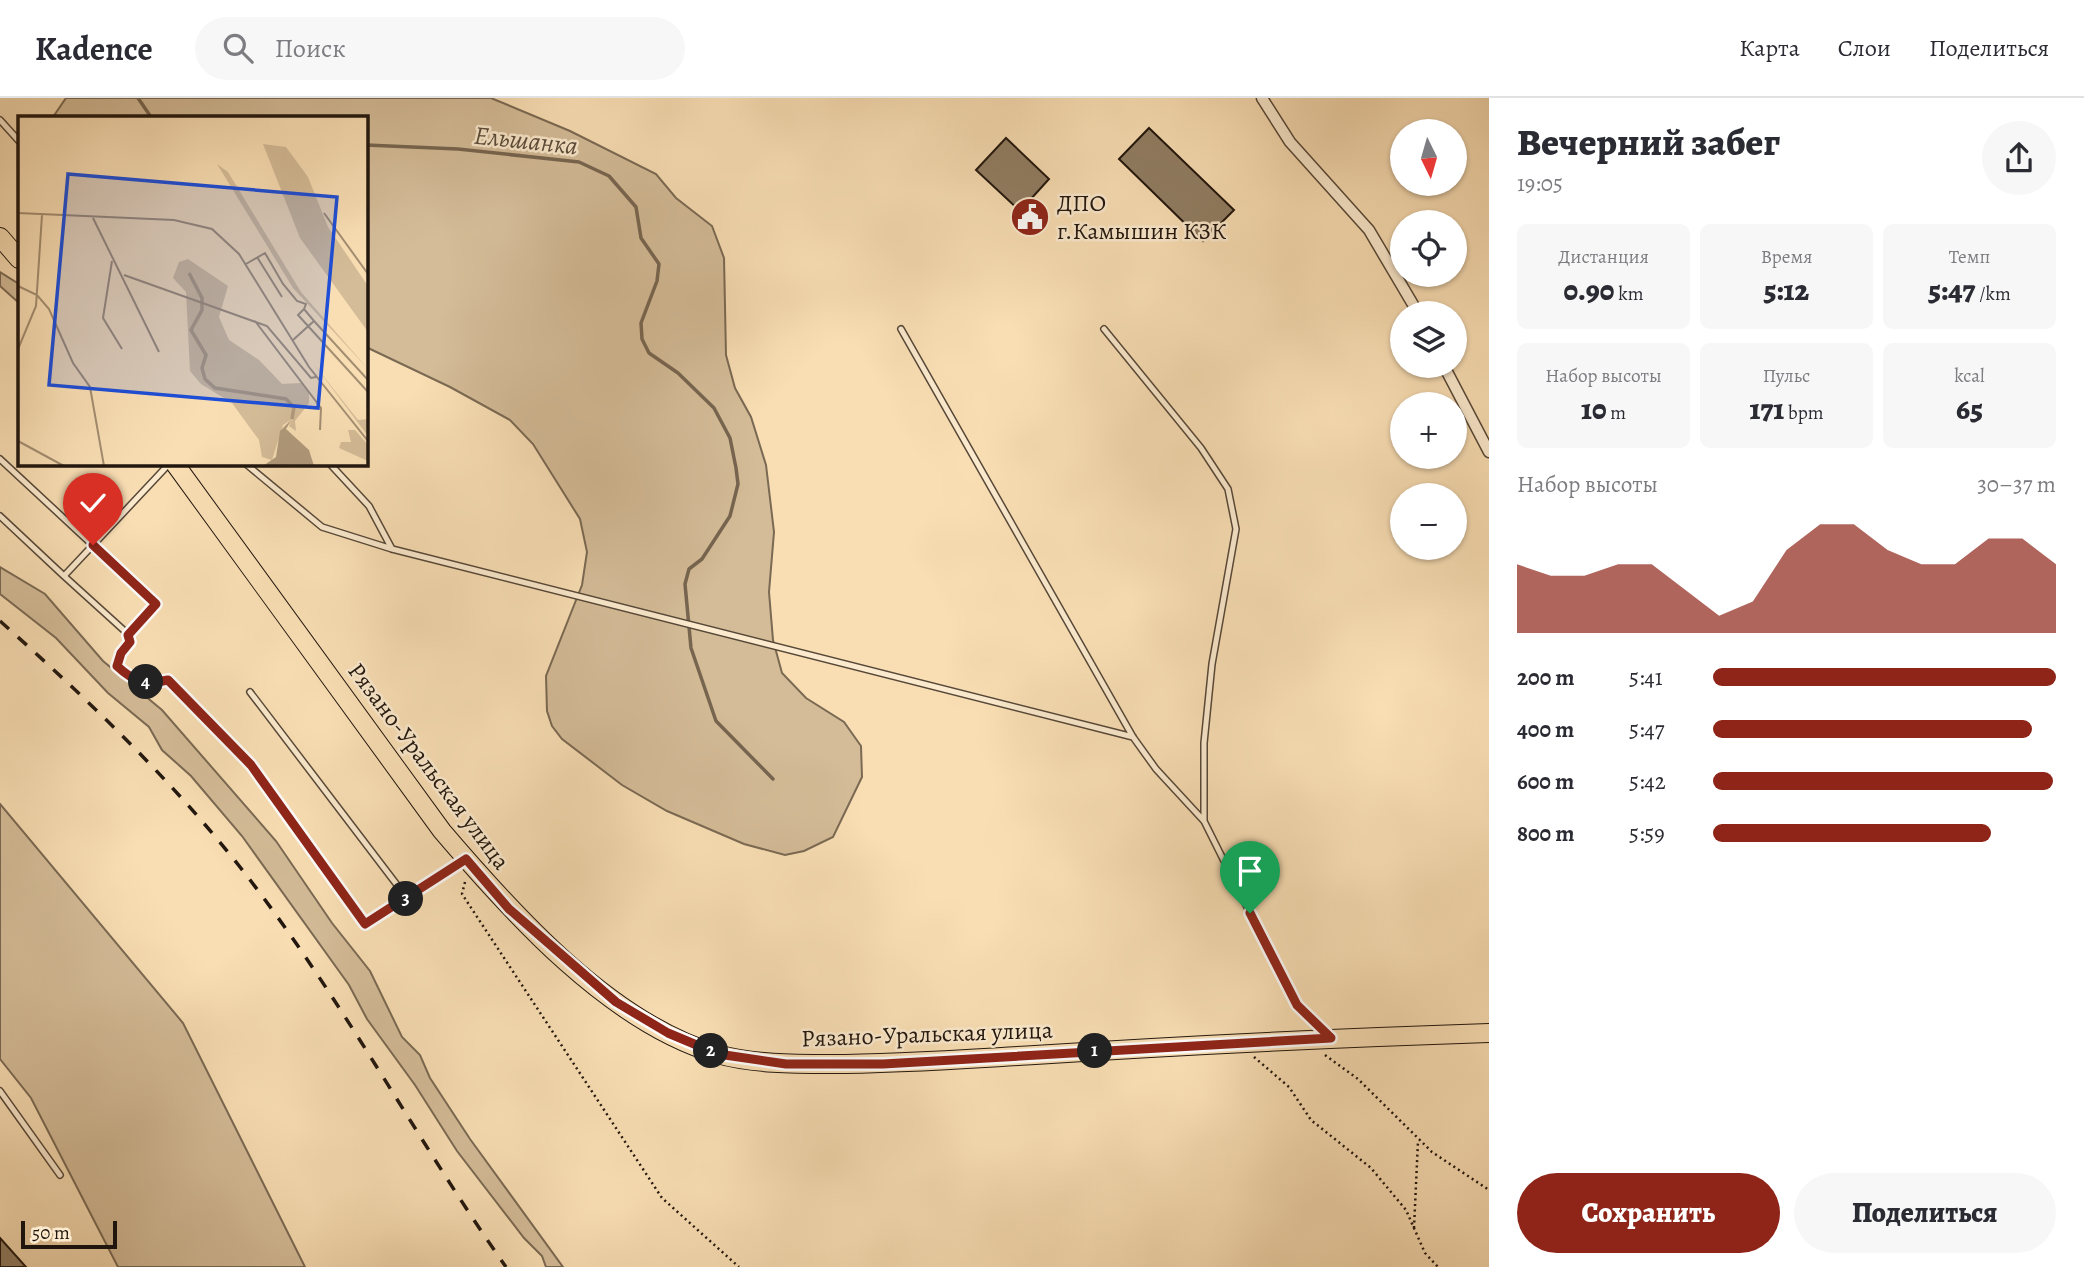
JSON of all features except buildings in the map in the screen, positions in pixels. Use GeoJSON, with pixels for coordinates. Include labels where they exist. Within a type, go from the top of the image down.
{"type":"FeatureCollection","features":[{"type":"Feature","properties":{"kind":"main road"},"geometry":{"type":"LineString","coordinates":[[0,237],[18,258]]}},
{"type":"Feature","properties":{"kind":"main road","name":"Рязано-Уральская улица"},"geometry":{"type":"LineString","coordinates":[[176,466],[434,820],[509,909],[616,1002],[668,1033],[718,1054],[786,1064],[883,1064],[1301,1038],[1489,1033]]}},
{"type":"Feature","properties":{"kind":"street"},"geometry":{"type":"LineString","coordinates":[[1262,98],[1290,142],[1369,230],[1411,301]]}},
{"type":"Feature","properties":{"kind":"street"},"geometry":{"type":"LineString","coordinates":[[1450,378],[1489,452]]}},
{"type":"Feature","properties":{"kind":"lane"},"geometry":{"type":"LineString","coordinates":[[0,120],[18,140]]}},
{"type":"Feature","properties":{"kind":"lane"},"geometry":{"type":"LineString","coordinates":[[901,329],[1133,737],[1156,769],[1204,821],[1297,1005],[1331,1038]]}},
{"type":"Feature","properties":{"kind":"lane"},"geometry":{"type":"LineString","coordinates":[[1104,329],[1201,449],[1228,489],[1236,529],[1212,664],[1204,743],[1204,821]]}},
{"type":"Feature","properties":{"kind":"lane"},"geometry":{"type":"LineString","coordinates":[[0,459],[156,604],[128,635]]}},
{"type":"Feature","properties":{"kind":"lane"},"geometry":{"type":"LineString","coordinates":[[64,576],[167,466]]}},
{"type":"Feature","properties":{"kind":"lane"},"geometry":{"type":"LineString","coordinates":[[248,466],[322,527],[392,549],[1133,737]]}},
{"type":"Feature","properties":{"kind":"lane"},"geometry":{"type":"LineString","coordinates":[[332,466],[369,506],[392,549]]}},
{"type":"Feature","properties":{"kind":"lane"},"geometry":{"type":"LineString","coordinates":[[0,516],[128,635],[130,642],[121,653],[117,666],[132,680],[152,683],[168,680],[251,765],[365,924],[468,861]]}},
{"type":"Feature","properties":{"kind":"lane"},"geometry":{"type":"LineString","coordinates":[[250,692],[407,898]]}},
{"type":"Feature","properties":{"kind":"lane"},"geometry":{"type":"LineString","coordinates":[[0,1091],[60,1175]]}},
{"type":"Feature","properties":{"kind":"path"},"geometry":{"type":"LineString","coordinates":[[468,861],[462,894],[565,1055],[662,1198],[739,1267]]}},
{"type":"Feature","properties":{"kind":"path"},"geometry":{"type":"LineString","coordinates":[[1301,1038],[1359,1079],[1418,1141],[1489,1190]]}},
{"type":"Feature","properties":{"kind":"path"},"geometry":{"type":"LineString","coordinates":[[1235,1042],[1289,1087],[1311,1120],[1371,1168],[1406,1210],[1425,1254],[1438,1267]]}},
{"type":"Feature","properties":{"kind":"path"},"geometry":{"type":"LineString","coordinates":[[1414,1229],[1419,1175],[1418,1141]]}},
{"type":"Feature","properties":{"kind":"shaded area"},"geometry":{"type":"Polygon","coordinates":[[[66,98],[491,98],[570,131],[656,174],[676,198],[712,226],[724,258],[726,355],[735,388],[751,417],[766,465],[774,532],[769,592],[773,640],[782,673],[806,698],[844,722],[861,746],[862,777],[833,837],[804,851],[785,855],[744,844],[667,811],[622,785],[562,739],[552,726],[547,711],[546,676],[582,585],[587,552],[580,519],[533,444],[510,420],[450,387],[368,348],[368,116],[54,116],[66,98]]]}},
{"type":"Feature","properties":{"kind":"shaded area"},"geometry":{"type":"Polygon","coordinates":[[[0,272],[18,283],[18,302],[0,286],[0,272]]]}},
{"type":"Feature","properties":{"kind":"shaded area"},"geometry":{"type":"Polygon","coordinates":[[[0,567],[45,594],[103,661],[162,710],[276,841],[332,923],[370,971],[402,1037],[420,1055],[430,1078],[470,1139],[563,1267],[546,1267],[542,1256],[524,1238],[457,1151],[415,1085],[367,1019],[349,985],[242,836],[191,776],[162,750],[149,727],[108,693],[56,638],[0,594],[0,567]]]}},
{"type":"Feature","properties":{"kind":"shaded area"},"geometry":{"type":"Polygon","coordinates":[[[0,804],[183,1023],[305,1267],[118,1267],[31,1098],[0,1059],[0,804]]]}},
{"type":"Feature","properties":{"kind":"waterway","name":"Ельшанка"},"geometry":{"type":"LineString","coordinates":[[138,98],[150,116]]}},
{"type":"Feature","properties":{"kind":"waterway","name":"Ельшанка"},"geometry":{"type":"LineString","coordinates":[[368,145],[458,149],[579,162],[609,176],[636,207],[641,238],[659,264],[657,281],[641,323],[642,339],[649,353],[678,373],[714,408],[730,438],[738,484],[730,516],[702,559],[689,569],[685,584],[691,648],[716,721],[773,779]]}},
{"type":"Feature","properties":{"kind":"railway"},"geometry":{"type":"LineString","coordinates":[[0,621],[64,679],[155,769],[240,867],[310,964],[506,1267]]}},
{"type":"Feature","properties":{"kind":"place","name":"ДПО г.Камышин КЗК"},"geometry":{"type":"Point","coordinates":[1030,217]}},
{"type":"Feature","properties":{"kind":"route"},"geometry":{"type":"LineString","coordinates":[[93,545],[156,604],[128,635],[130,642],[121,653],[117,666],[132,680],[152,683],[168,680],[251,765],[365,924],[466,859],[509,909],[616,1002],[668,1033],[718,1054],[786,1064],[883,1064],[1331,1038],[1297,1005],[1250,913]]}}]}
